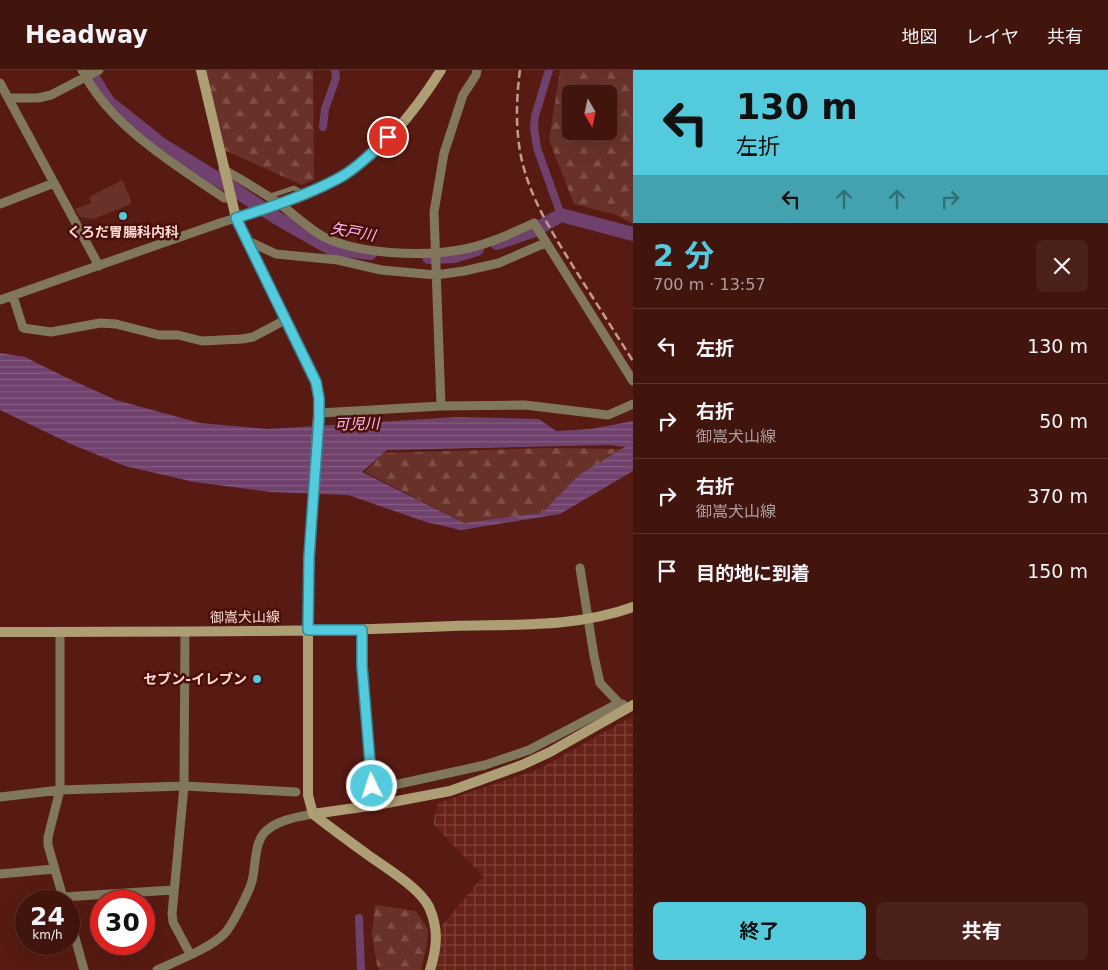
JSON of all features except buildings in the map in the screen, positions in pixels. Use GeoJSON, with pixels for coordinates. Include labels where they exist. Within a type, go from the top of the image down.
{"type":"FeatureCollection","features":[{"type":"Feature","properties":{"kind":"street"},"geometry":{"type":"LineString","coordinates":[[4,94],[38,98],[51,95],[83,74],[99,70]]}},
{"type":"Feature","properties":{"kind":"street"},"geometry":{"type":"LineString","coordinates":[[201,70],[236,218],[316,382],[319,398],[309,557],[308,795],[313,814],[410,886],[428,905],[436,924],[437,935],[436,949],[430,970]]}},
{"type":"Feature","properties":{"kind":"street"},"geometry":{"type":"LineString","coordinates":[[0,300],[280,204],[306,194],[342,176],[368,156],[398,128],[422,100],[441,70]]}},
{"type":"Feature","properties":{"kind":"street"},"geometry":{"type":"LineString","coordinates":[[441,406],[434,212],[444,153],[463,95],[476,75],[477,70]]}},
{"type":"Feature","properties":{"kind":"street"},"geometry":{"type":"LineString","coordinates":[[83,74],[111,112],[147,144],[224,198],[231,198]]}},
{"type":"Feature","properties":{"kind":"street"},"geometry":{"type":"LineString","coordinates":[[0,83],[4,94],[99,266]]}},
{"type":"Feature","properties":{"kind":"street"},"geometry":{"type":"LineString","coordinates":[[223,169],[280,204],[322,236],[338,243],[390,252],[434,252],[478,246],[514,233],[534,222],[633,381]]}},
{"type":"Feature","properties":{"kind":"street"},"geometry":{"type":"LineString","coordinates":[[0,204],[54,183]]}},
{"type":"Feature","properties":{"kind":"street"},"geometry":{"type":"LineString","coordinates":[[246,240],[276,254],[338,260],[381,270],[436,273],[499,263],[545,242]]}},
{"type":"Feature","properties":{"kind":"street"},"geometry":{"type":"LineString","coordinates":[[12,296],[23,328],[51,332],[100,323],[116,324],[159,335],[178,336],[202,341],[242,339],[253,337],[285,320]]}},
{"type":"Feature","properties":{"kind":"street"},"geometry":{"type":"LineString","coordinates":[[319,415],[441,406],[525,405],[608,415],[633,404]]}},
{"type":"Feature","properties":{"kind":"street"},"geometry":{"type":"LineString","coordinates":[[580,568],[600,683],[619,703]]}},
{"type":"Feature","properties":{"kind":"street","name":"御嵩犬山線"},"geometry":{"type":"LineString","coordinates":[[0,632],[362,630],[546,623],[589,619],[615,614],[633,607]]}},
{"type":"Feature","properties":{"kind":"street"},"geometry":{"type":"LineString","coordinates":[[362,630],[362,666],[372,786],[376,789],[484,765],[529,750],[619,703],[633,705]]}},
{"type":"Feature","properties":{"kind":"street"},"geometry":{"type":"LineString","coordinates":[[60,632],[60,790],[48,837],[48,845],[60,890]]}},
{"type":"Feature","properties":{"kind":"street"},"geometry":{"type":"LineString","coordinates":[[185,632],[184,786],[172,914],[173,922],[190,954]]}},
{"type":"Feature","properties":{"kind":"street"},"geometry":{"type":"LineString","coordinates":[[157,970],[212,944],[225,933],[245,898],[252,881],[259,843],[264,833],[274,825],[313,814],[376,805],[450,791],[522,765],[550,752],[633,705]]}},
{"type":"Feature","properties":{"kind":"street"},"geometry":{"type":"LineString","coordinates":[[0,797],[60,790],[184,786],[296,792]]}},
{"type":"Feature","properties":{"kind":"street"},"geometry":{"type":"LineString","coordinates":[[0,874],[54,869]]}},
{"type":"Feature","properties":{"kind":"street"},"geometry":{"type":"LineString","coordinates":[[80,898],[173,890]]}},
{"type":"Feature","properties":{"kind":"street"},"geometry":{"type":"LineString","coordinates":[[80,955],[84,970]]}},
{"type":"Feature","properties":{"kind":"lane"},"geometry":{"type":"LineString","coordinates":[[268,196],[294,188],[306,194]]}},
{"type":"Feature","properties":{"kind":"shaded area"},"geometry":{"type":"Polygon","coordinates":[[[633,716],[633,970],[430,970],[441,927],[483,876],[433,824],[438,803],[539,769],[633,716]]]}},
{"type":"Feature","properties":{"kind":"green space"},"geometry":{"type":"Polygon","coordinates":[[[205,70],[313,70],[314,179],[302,185],[224,150],[205,70]]]}},
{"type":"Feature","properties":{"kind":"green space"},"geometry":{"type":"Polygon","coordinates":[[[560,70],[633,70],[633,224],[617,215],[574,204],[549,140],[560,70]]]}},
{"type":"Feature","properties":{"kind":"green space"},"geometry":{"type":"Polygon","coordinates":[[[122,180],[130,197],[131,204],[93,219],[80,217],[75,209],[91,203],[89,197],[122,180]]]}},
{"type":"Feature","properties":{"kind":"green space"},"geometry":{"type":"Polygon","coordinates":[[[547,448],[624,449],[579,475],[542,513],[464,523],[365,472],[383,453],[547,448]]]}},
{"type":"Feature","properties":{"kind":"green space"},"geometry":{"type":"Polygon","coordinates":[[[375,905],[416,911],[428,929],[427,944],[421,970],[380,970],[377,966],[372,934],[375,905]]]}},
{"type":"Feature","properties":{"kind":"water","name":"可児川"},"geometry":{"type":"Polygon","coordinates":[[[0,353],[25,357],[116,400],[200,423],[268,429],[457,417],[539,419],[556,431],[591,429],[633,421],[633,471],[560,514],[461,530],[426,522],[348,495],[271,492],[194,482],[125,466],[73,445],[0,410],[0,353]],[[609,445],[387,450],[362,472],[464,523],[542,513],[579,475],[625,447],[609,445]]]}},
{"type":"Feature","properties":{"kind":"waterway","name":"矢戸川"},"geometry":{"type":"LineString","coordinates":[[88,70],[108,102],[162,145],[277,218],[330,248],[370,253]]}},
{"type":"Feature","properties":{"kind":"waterway"},"geometry":{"type":"LineString","coordinates":[[323,127],[325,109],[336,78],[335,70]]}},
{"type":"Feature","properties":{"kind":"waterway"},"geometry":{"type":"LineString","coordinates":[[549,70],[535,116],[534,128],[537,148],[561,215]]}},
{"type":"Feature","properties":{"kind":"waterway","name":"矢戸川"},"geometry":{"type":"LineString","coordinates":[[497,243],[535,230],[561,215],[633,234]]}},
{"type":"Feature","properties":{"kind":"waterway","name":"矢戸川"},"geometry":{"type":"LineString","coordinates":[[429,257],[454,256],[477,249]]}},
{"type":"Feature","properties":{"kind":"waterway"},"geometry":{"type":"LineString","coordinates":[[359,918],[361,970]]}},
{"type":"Feature","properties":{"kind":"railway"},"geometry":{"type":"LineString","coordinates":[[520,70],[517,129],[520,153],[527,179],[545,220],[560,246],[633,361]]}},
{"type":"Feature","properties":{"kind":"place","name":"くろだ胃腸科内科"},"geometry":{"type":"Point","coordinates":[123,216]}},
{"type":"Feature","properties":{"kind":"place","name":"セブン-イレブン"},"geometry":{"type":"Point","coordinates":[257,679]}},
{"type":"Feature","properties":{"kind":"route"},"geometry":{"type":"LineString","coordinates":[[372,786],[362,666],[362,630],[308,630],[309,557],[319,418],[319,398],[316,382],[236,218],[306,194],[342,176],[368,156],[388,137]]}}]}
